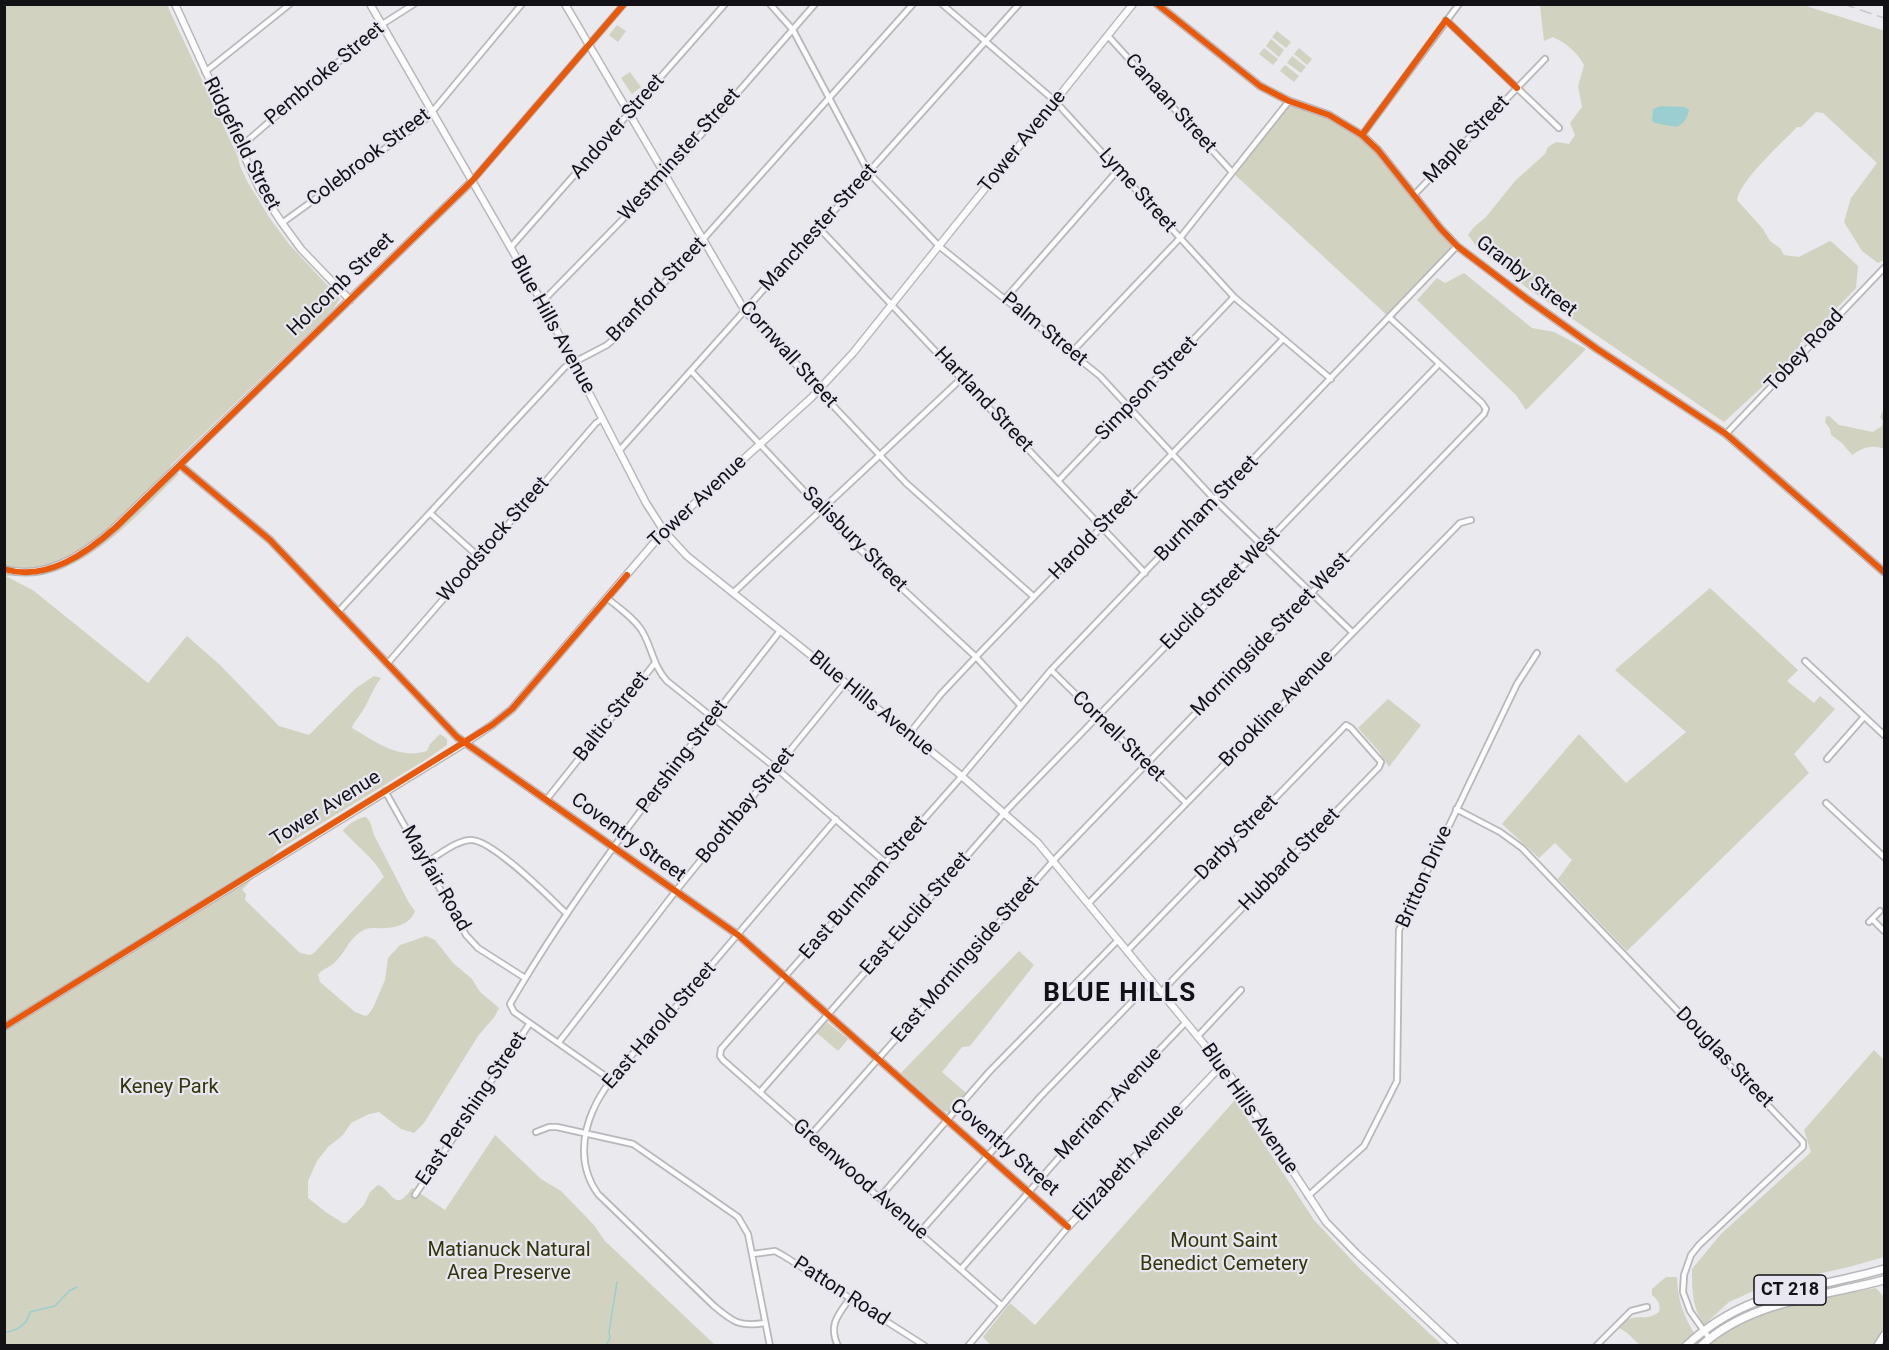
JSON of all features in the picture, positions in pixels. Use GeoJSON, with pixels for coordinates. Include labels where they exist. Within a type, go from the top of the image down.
{"type":"FeatureCollection","features":[{"type":"Feature","properties":{"kind":"main road","name":"Ridgefield Street"},"geometry":{"type":"LineString","coordinates":[[175,4],[259,188],[282,223],[313,262],[350,300]]}},
{"type":"Feature","properties":{"kind":"main road","name":"Blue Hills Avenue"},"geometry":{"type":"LineString","coordinates":[[370,4],[542,303],[641,494],[664,531],[687,556],[962,776],[1038,843],[1222,1065],[1326,1222],[1340,1238],[1455,1346]]}},
{"type":"Feature","properties":{"kind":"main road","name":"Cornwall Street"},"geometry":{"type":"LineString","coordinates":[[565,4],[745,311],[820,388]]}},
{"type":"Feature","properties":{"kind":"main road","name":"Tower Avenue"},"geometry":{"type":"LineString","coordinates":[[4,1027],[465,743],[512,709],[664,531],[761,444],[853,353],[1133,4]]}},
{"type":"Feature","properties":{"kind":"main road","name":"Granby Street"},"geometry":{"type":"LineString","coordinates":[[1157,4],[1260,86],[1289,100],[1313,107],[1362,135],[1378,150],[1457,246],[1599,350],[1726,435],[1884,572]]}},
{"type":"Feature","properties":{"kind":"main road","name":"Holcomb Street"},"geometry":{"type":"LineString","coordinates":[[4,569],[33,572],[58,565],[79,555],[104,538],[472,181]]}},
{"type":"Feature","properties":{"kind":"main road","name":"Coventry Street"},"geometry":{"type":"LineString","coordinates":[[180,465],[264,534],[452,732],[738,935],[1068,1227]]}},
{"type":"Feature","properties":{"kind":"main road","name":"Elizabeth Avenue"},"geometry":{"type":"LineString","coordinates":[[1068,1227],[1222,1065]]}},
{"type":"Feature","properties":{"kind":"main road","name":"CT 218"},"geometry":{"type":"LineString","coordinates":[[1686,1346],[1703,1330],[1729,1313],[1772,1295],[1884,1269]]}},
{"type":"Feature","properties":{"kind":"main road","name":"CT 218"},"geometry":{"type":"LineString","coordinates":[[1701,1346],[1709,1338],[1737,1321],[1777,1304],[1884,1280]]}},
{"type":"Feature","properties":{"kind":"main road"},"geometry":{"type":"LineString","coordinates":[[1877,1346],[1884,1335]]}},
{"type":"Feature","properties":{"kind":"street"},"geometry":{"type":"LineString","coordinates":[[205,72],[290,4]]}},
{"type":"Feature","properties":{"kind":"street","name":"Pembroke Street"},"geometry":{"type":"LineString","coordinates":[[239,148],[381,25],[414,4]]}},
{"type":"Feature","properties":{"kind":"street","name":"Colebrook Street"},"geometry":{"type":"LineString","coordinates":[[282,223],[432,112],[522,4]]}},
{"type":"Feature","properties":{"kind":"street","name":"Holcomb Street"},"geometry":{"type":"LineString","coordinates":[[472,181],[624,4]]}},
{"type":"Feature","properties":{"kind":"street","name":"Andover Street"},"geometry":{"type":"LineString","coordinates":[[510,248],[725,4]]}},
{"type":"Feature","properties":{"kind":"street","name":"Palm Street"},"geometry":{"type":"LineString","coordinates":[[770,4],[793,30],[869,172],[939,246],[1100,376],[1215,500],[1352,632]]}},
{"type":"Feature","properties":{"kind":"street","name":"Westminster Street"},"geometry":{"type":"LineString","coordinates":[[542,303],[664,176],[815,4]]}},
{"type":"Feature","properties":{"kind":"street","name":"Branford Street"},"geometry":{"type":"LineString","coordinates":[[338,612],[565,367],[614,339],[913,4]]}},
{"type":"Feature","properties":{"kind":"street","name":"Lyme Street"},"geometry":{"type":"LineString","coordinates":[[942,4],[1055,101],[1234,297],[1331,379]]}},
{"type":"Feature","properties":{"kind":"street","name":"Manchester Street"},"geometry":{"type":"LineString","coordinates":[[619,451],[1019,4]]}},
{"type":"Feature","properties":{"kind":"street"},"geometry":{"type":"LineString","coordinates":[[1362,135],[1459,4]]}},
{"type":"Feature","properties":{"kind":"street"},"geometry":{"type":"LineString","coordinates":[[1446,20],[1559,128]]}},
{"type":"Feature","properties":{"kind":"street","name":"Canaan Street"},"geometry":{"type":"LineString","coordinates":[[1108,36],[1232,172]]}},
{"type":"Feature","properties":{"kind":"street","name":"Maple Street"},"geometry":{"type":"LineString","coordinates":[[1414,195],[1545,59]]}},
{"type":"Feature","properties":{"kind":"street"},"geometry":{"type":"LineString","coordinates":[[1071,353],[1180,238],[1289,100]]}},
{"type":"Feature","properties":{"kind":"street"},"geometry":{"type":"LineString","coordinates":[[1005,299],[1118,170]]}},
{"type":"Feature","properties":{"kind":"street","name":"Hartland Street"},"geometry":{"type":"LineString","coordinates":[[819,228],[1059,480],[1144,573]]}},
{"type":"Feature","properties":{"kind":"street","name":"Burnham Street"},"geometry":{"type":"LineString","coordinates":[[962,776],[1051,670],[1457,246]]}},
{"type":"Feature","properties":{"kind":"street","name":"Tobey Road"},"geometry":{"type":"LineString","coordinates":[[1726,435],[1884,268]]}},
{"type":"Feature","properties":{"kind":"street","name":"Simpson Street"},"geometry":{"type":"LineString","coordinates":[[1059,480],[1234,297]]}},
{"type":"Feature","properties":{"kind":"street"},"geometry":{"type":"LineString","coordinates":[[1389,318],[1438,364]]}},
{"type":"Feature","properties":{"kind":"street","name":"Harold Street"},"geometry":{"type":"LineString","coordinates":[[909,734],[941,694],[976,657],[1283,339]]}},
{"type":"Feature","properties":{"kind":"street","name":"Morningside Street West"},"geometry":{"type":"LineString","coordinates":[[1054,860],[1482,416],[1486,409],[1482,403],[1438,364]]}},
{"type":"Feature","properties":{"kind":"street","name":"Euclid Street West"},"geometry":{"type":"LineString","coordinates":[[1004,814],[1438,364]]}},
{"type":"Feature","properties":{"kind":"street","name":"Salisbury Street"},"geometry":{"type":"LineString","coordinates":[[691,371],[852,542],[976,657],[1021,706]]}},
{"type":"Feature","properties":{"kind":"street"},"geometry":{"type":"LineString","coordinates":[[733,593],[962,378]]}},
{"type":"Feature","properties":{"kind":"street","name":"Cornwall Street"},"geometry":{"type":"LineString","coordinates":[[820,388],[823,395],[906,483],[1034,597]]}},
{"type":"Feature","properties":{"kind":"street","name":"Woodstock Street"},"geometry":{"type":"LineString","coordinates":[[387,664],[596,423],[602,419]]}},
{"type":"Feature","properties":{"kind":"street"},"geometry":{"type":"LineString","coordinates":[[430,513],[479,557]]}},
{"type":"Feature","properties":{"kind":"street","name":"Brookline Avenue"},"geometry":{"type":"LineString","coordinates":[[1089,904],[1460,523],[1471,520]]}},
{"type":"Feature","properties":{"kind":"street"},"geometry":{"type":"LineString","coordinates":[[607,598],[638,626],[655,663],[667,681],[777,769],[886,863]]}},
{"type":"Feature","properties":{"kind":"street","name":"Pershing Street"},"geometry":{"type":"LineString","coordinates":[[530,1023],[514,1012],[510,1004],[525,978],[613,847],[780,631]]}},
{"type":"Feature","properties":{"kind":"street","name":"Britton Drive"},"geometry":{"type":"LineString","coordinates":[[1308,1196],[1364,1146],[1397,1081],[1399,930],[1517,684],[1537,653]]}},
{"type":"Feature","properties":{"kind":"street"},"geometry":{"type":"LineString","coordinates":[[1805,661],[1884,735]]}},
{"type":"Feature","properties":{"kind":"street","name":"Baltic Street"},"geometry":{"type":"LineString","coordinates":[[547,799],[655,663]]}},
{"type":"Feature","properties":{"kind":"street","name":"Cornell Street"},"geometry":{"type":"LineString","coordinates":[[1051,670],[1186,802]]}},
{"type":"Feature","properties":{"kind":"street","name":"Boothbay Street"},"geometry":{"type":"LineString","coordinates":[[559,1042],[675,892],[845,683]]}},
{"type":"Feature","properties":{"kind":"street"},"geometry":{"type":"LineString","coordinates":[[1827,759],[1864,717]]}},
{"type":"Feature","properties":{"kind":"street","name":"Darby Street"},"geometry":{"type":"LineString","coordinates":[[1127,951],[1346,726]]}},
{"type":"Feature","properties":{"kind":"street","name":"Hubbard Street"},"geometry":{"type":"LineString","coordinates":[[1161,992],[1379,767],[1381,762],[1351,728],[1346,726]]}},
{"type":"Feature","properties":{"kind":"street"},"geometry":{"type":"LineString","coordinates":[[1827,747],[1833,752]]}},
{"type":"Feature","properties":{"kind":"street","name":"East Burnham Street"},"geometry":{"type":"LineString","coordinates":[[720,1054],[724,1045],[962,776]]}},
{"type":"Feature","properties":{"kind":"street","name":"Mayfair Road"},"geometry":{"type":"LineString","coordinates":[[385,791],[462,929],[471,941],[525,978]]}},
{"type":"Feature","properties":{"kind":"street"},"geometry":{"type":"LineString","coordinates":[[1827,803],[1884,857]]}},
{"type":"Feature","properties":{"kind":"street","name":"Douglas Street"},"geometry":{"type":"LineString","coordinates":[[1456,809],[1500,832],[1522,848],[1803,1142],[1803,1147],[1691,1255],[1684,1275],[1683,1292],[1690,1311],[1709,1338]]}},
{"type":"Feature","properties":{"kind":"street","name":"East Euclid Street"},"geometry":{"type":"LineString","coordinates":[[760,1092],[1004,814]]}},
{"type":"Feature","properties":{"kind":"street","name":"East Harold Street"},"geometry":{"type":"LineString","coordinates":[[765,1323],[743,1325],[728,1317],[603,1200],[592,1186],[586,1172],[584,1150],[593,1109],[611,1080],[836,819]]}},
{"type":"Feature","properties":{"kind":"street"},"geometry":{"type":"LineString","coordinates":[[425,863],[460,842],[473,839],[480,841],[495,850],[567,914]]}},
{"type":"Feature","properties":{"kind":"street","name":"East Morningside Street"},"geometry":{"type":"LineString","coordinates":[[810,1136],[1054,860]]}},
{"type":"Feature","properties":{"kind":"street"},"geometry":{"type":"LineString","coordinates":[[1880,911],[1870,921],[1884,931]]}},
{"type":"Feature","properties":{"kind":"street"},"geometry":{"type":"LineString","coordinates":[[880,1197],[1010,1050],[1118,940]]}},
{"type":"Feature","properties":{"kind":"street"},"geometry":{"type":"LineString","coordinates":[[921,1232],[1047,1089],[1152,981]]}},
{"type":"Feature","properties":{"kind":"street"},"geometry":{"type":"LineString","coordinates":[[1198,1036],[1241,990]]}},
{"type":"Feature","properties":{"kind":"street","name":"Merriam Avenue"},"geometry":{"type":"LineString","coordinates":[[961,1269],[1093,1119],[1186,1022]]}},
{"type":"Feature","properties":{"kind":"street"},"geometry":{"type":"LineString","coordinates":[[530,1023],[611,1080]]}},
{"type":"Feature","properties":{"kind":"street","name":"East Pershing Street"},"geometry":{"type":"LineString","coordinates":[[415,1195],[530,1023]]}},
{"type":"Feature","properties":{"kind":"street","name":"Greenwood Avenue"},"geometry":{"type":"LineString","coordinates":[[720,1054],[723,1060],[921,1232],[1001,1305]]}},
{"type":"Feature","properties":{"kind":"street"},"geometry":{"type":"LineString","coordinates":[[536,1132],[549,1127],[557,1127],[633,1144],[729,1209],[743,1224],[748,1234],[770,1346]]}},
{"type":"Feature","properties":{"kind":"street","name":"Elizabeth Avenue"},"geometry":{"type":"LineString","coordinates":[[968,1346],[1068,1227]]}},
{"type":"Feature","properties":{"kind":"street","name":"Patton Road"},"geometry":{"type":"LineString","coordinates":[[753,1254],[775,1251],[925,1346]]}},
{"type":"Feature","properties":{"kind":"street"},"geometry":{"type":"LineString","coordinates":[[838,1346],[834,1336],[834,1326],[837,1316],[850,1298]]}},
{"type":"Feature","properties":{"kind":"street"},"geometry":{"type":"LineString","coordinates":[[1596,1346],[1631,1311],[1647,1307]]}},
{"type":"Feature","properties":{"kind":"green space","name":"Keney Park"},"geometry":{"type":"Polygon","coordinates":[[[5,5],[167,5],[247,181],[289,244],[340,299],[333,309],[170,466],[179,474],[118,533],[84,558],[66,567],[42,575],[6,576],[34,591],[148,683],[187,636],[220,665],[279,726],[309,735],[356,688],[374,676],[381,678],[352,728],[379,744],[407,753],[427,751],[430,744],[440,734],[447,739],[447,745],[427,759],[278,850],[242,890],[246,894],[245,900],[300,953],[310,955],[314,953],[384,877],[371,858],[343,831],[353,822],[366,817],[415,911],[407,922],[398,926],[368,928],[360,932],[337,960],[318,975],[320,982],[355,1012],[368,1015],[385,980],[388,958],[400,945],[426,936],[435,940],[453,963],[472,979],[480,992],[499,1008],[478,1036],[424,1123],[414,1133],[401,1129],[379,1112],[351,1123],[343,1135],[328,1147],[317,1161],[308,1181],[308,1198],[343,1223],[346,1223],[364,1205],[370,1192],[378,1185],[397,1200],[406,1196],[412,1188],[445,1210],[495,1135],[541,1179],[561,1191],[593,1224],[605,1241],[715,1345],[5,1345],[5,5]]]}},
{"type":"Feature","properties":{"kind":"green space"},"geometry":{"type":"Polygon","coordinates":[[[1540,5],[1803,5],[1884,29],[1884,260],[1878,263],[1862,251],[1844,222],[1851,198],[1877,163],[1823,113],[1816,112],[1801,127],[1797,127],[1762,162],[1746,182],[1737,200],[1784,255],[1799,257],[1830,241],[1833,243],[1858,266],[1856,288],[1808,338],[1800,343],[1800,346],[1789,357],[1788,363],[1724,422],[1527,288],[1477,247],[1468,235],[1515,181],[1545,154],[1548,147],[1556,142],[1569,144],[1575,135],[1570,123],[1582,107],[1578,86],[1584,65],[1575,52],[1562,42],[1553,37],[1544,41],[1540,5]],[[1685,107],[1676,108],[1652,121],[1676,127],[1687,117],[1685,107]]]}},
{"type":"Feature","properties":{"kind":"green space"},"geometry":{"type":"Polygon","coordinates":[[[617,25],[626,31],[618,42],[609,35],[617,25]]]}},
{"type":"Feature","properties":{"kind":"green space"},"geometry":{"type":"Polygon","coordinates":[[[1277,31],[1291,42],[1286,48],[1272,37],[1277,31]]]}},
{"type":"Feature","properties":{"kind":"green space"},"geometry":{"type":"Polygon","coordinates":[[[1271,39],[1284,50],[1279,57],[1266,46],[1271,39]]]}},
{"type":"Feature","properties":{"kind":"green space"},"geometry":{"type":"Polygon","coordinates":[[[1264,48],[1278,59],[1273,65],[1259,54],[1264,48]]]}},
{"type":"Feature","properties":{"kind":"green space"},"geometry":{"type":"Polygon","coordinates":[[[1299,48],[1312,59],[1307,65],[1294,54],[1299,48]]]}},
{"type":"Feature","properties":{"kind":"green space"},"geometry":{"type":"Polygon","coordinates":[[[1292,56],[1306,67],[1301,73],[1287,63],[1292,56]]]}},
{"type":"Feature","properties":{"kind":"green space"},"geometry":{"type":"Polygon","coordinates":[[[1285,65],[1299,76],[1294,82],[1280,71],[1285,65]]]}},
{"type":"Feature","properties":{"kind":"green space"},"geometry":{"type":"Polygon","coordinates":[[[630,72],[641,87],[632,94],[621,78],[630,72]]]}},
{"type":"Feature","properties":{"kind":"green space"},"geometry":{"type":"Polygon","coordinates":[[[1289,101],[1300,103],[1362,135],[1457,246],[1390,318],[1232,172],[1289,101]]]}},
{"type":"Feature","properties":{"kind":"green space"},"geometry":{"type":"Polygon","coordinates":[[[1464,273],[1532,328],[1554,332],[1586,349],[1526,410],[1516,395],[1417,300],[1437,278],[1445,283],[1464,273]]]}},
{"type":"Feature","properties":{"kind":"green space"},"geometry":{"type":"Polygon","coordinates":[[[1884,409],[1884,449],[1867,448],[1852,455],[1831,435],[1825,422],[1826,417],[1829,416],[1839,425],[1873,432],[1882,426],[1883,421],[1880,417],[1884,409]]]}},
{"type":"Feature","properties":{"kind":"green space"},"geometry":{"type":"Polygon","coordinates":[[[1710,588],[1798,670],[1787,681],[1814,703],[1820,696],[1835,709],[1794,754],[1809,773],[1627,951],[1558,879],[1572,860],[1555,843],[1539,858],[1502,824],[1579,734],[1626,783],[1686,732],[1615,670],[1710,588]]]}},
{"type":"Feature","properties":{"kind":"green space"},"geometry":{"type":"Polygon","coordinates":[[[1388,699],[1421,725],[1389,767],[1377,749],[1358,728],[1388,699]]]}},
{"type":"Feature","properties":{"kind":"green space"},"geometry":{"type":"Polygon","coordinates":[[[1019,951],[1034,965],[970,1046],[962,1047],[942,1072],[966,1093],[949,1112],[944,1111],[901,1073],[1019,951]]]}},
{"type":"Feature","properties":{"kind":"green space"},"geometry":{"type":"Polygon","coordinates":[[[827,1022],[848,1039],[838,1051],[817,1033],[827,1022]]]}},
{"type":"Feature","properties":{"kind":"green space"},"geometry":{"type":"Polygon","coordinates":[[[1874,1050],[1884,1060],[1884,1257],[1767,1285],[1729,1302],[1704,1325],[1695,1305],[1692,1269],[1721,1234],[1811,1152],[1804,1130],[1874,1050]]]}},
{"type":"Feature","properties":{"kind":"green space","name":"Mount Saint Benedict Cemetery"},"geometry":{"type":"Polygon","coordinates":[[[1235,1100],[1314,1220],[1362,1271],[1442,1345],[992,1346],[983,1337],[1010,1303],[1035,1325],[1235,1100]]]}},
{"type":"Feature","properties":{"kind":"green space"},"geometry":{"type":"Polygon","coordinates":[[[1666,1277],[1677,1277],[1682,1308],[1696,1336],[1687,1345],[1640,1345],[1617,1327],[1629,1319],[1649,1317],[1659,1312],[1659,1304],[1652,1295],[1652,1289],[1666,1277]]]}},
{"type":"Feature","properties":{"kind":"green space"},"geometry":{"type":"Polygon","coordinates":[[[1876,1288],[1884,1297],[1884,1333],[1877,1345],[1706,1346],[1744,1322],[1765,1314],[1809,1301],[1876,1288]]]}},
{"type":"Feature","properties":{"kind":"water"},"geometry":{"type":"Polygon","coordinates":[[[1661,106],[1685,107],[1689,110],[1688,115],[1676,127],[1655,123],[1652,121],[1653,109],[1661,106]]]}},
{"type":"Feature","properties":{"kind":"waterway"},"geometry":{"type":"LineString","coordinates":[[606,1346],[610,1338],[617,1282]]}},
{"type":"Feature","properties":{"kind":"waterway"},"geometry":{"type":"LineString","coordinates":[[4,1333],[21,1327],[30,1312],[55,1306],[69,1291],[77,1287]]}},
{"type":"Feature","properties":{"kind":"railway"},"geometry":{"type":"LineString","coordinates":[[1843,4],[1884,18]]}},
{"type":"Feature","properties":{"kind":"cycle path"},"geometry":{"type":"LineString","coordinates":[[4,569],[35,572],[65,563],[116,527],[472,181],[624,4]]}},
{"type":"Feature","properties":{"kind":"cycle path"},"geometry":{"type":"LineString","coordinates":[[1157,4],[1260,86],[1289,101],[1329,115],[1362,135],[1378,150],[1457,246],[1597,349],[1726,434],[1884,572]]}},
{"type":"Feature","properties":{"kind":"cycle path"},"geometry":{"type":"LineString","coordinates":[[1362,135],[1446,20],[1517,88]]}},
{"type":"Feature","properties":{"kind":"cycle path"},"geometry":{"type":"LineString","coordinates":[[180,465],[270,540],[457,737],[738,935],[1068,1227]]}},
{"type":"Feature","properties":{"kind":"cycle path"},"geometry":{"type":"LineString","coordinates":[[4,1027],[492,725],[512,709],[627,575]]}},
{"type":"Feature","properties":{"kind":"district","name":"BLUE HILLS"},"geometry":{"type":"Point","coordinates":[1120,994]}},
{"type":"Feature","properties":{"kind":"park label","name":"Matianuck Natural Area Preserve"},"geometry":{"type":"Point","coordinates":[509,1262]}}]}
